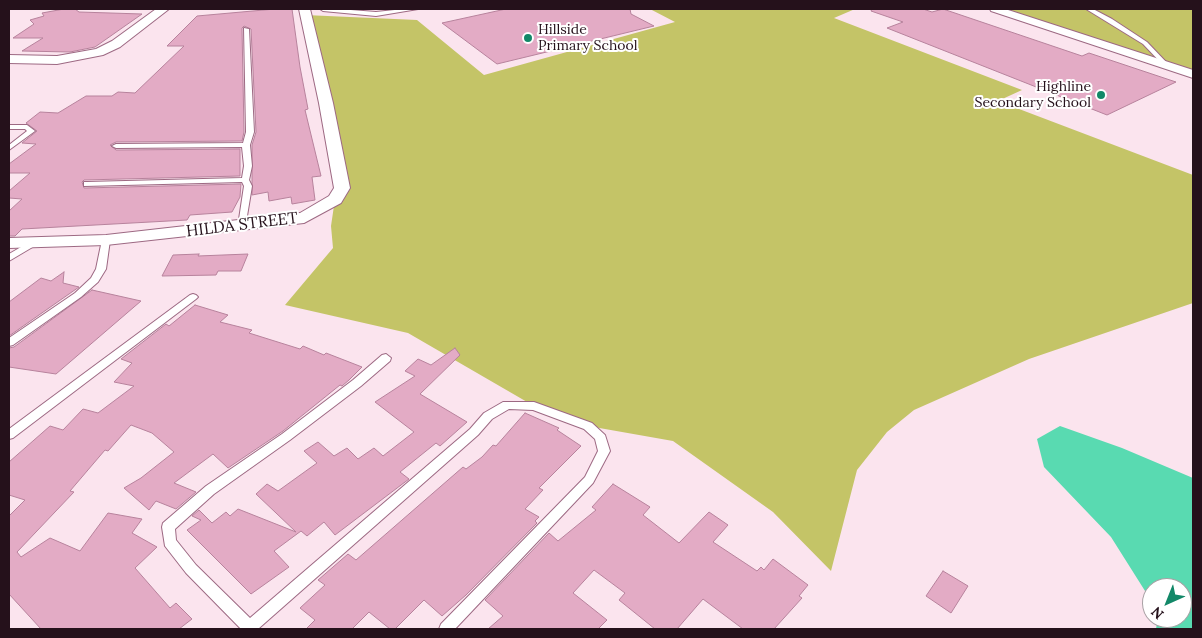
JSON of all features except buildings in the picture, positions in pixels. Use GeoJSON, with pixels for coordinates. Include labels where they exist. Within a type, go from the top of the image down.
{"type":"FeatureCollection","features":[{"type":"Feature","properties":{"kind":"street"},"geometry":{"type":"LineString","coordinates":[[9,59],[57,60],[99,52],[116,44],[163,9]]}},
{"type":"Feature","properties":{"kind":"street","name":"HILDA STREET"},"geometry":{"type":"LineString","coordinates":[[9,243],[106,240],[304,218],[335,199],[342,188],[326,103],[304,9]]}},
{"type":"Feature","properties":{"kind":"street"},"geometry":{"type":"LineString","coordinates":[[995,9],[1193,74]]}},
{"type":"Feature","properties":{"kind":"lane"},"geometry":{"type":"LineString","coordinates":[[323,9],[376,14],[425,9]]}},
{"type":"Feature","properties":{"kind":"lane"},"geometry":{"type":"LineString","coordinates":[[1089,9],[1110,20],[1144,44],[1166,65]]}},
{"type":"Feature","properties":{"kind":"lane"},"geometry":{"type":"LineString","coordinates":[[242,226],[248,186],[245,180],[248,166],[246,145],[250,132],[246,29]]}},
{"type":"Feature","properties":{"kind":"lane"},"geometry":{"type":"LineString","coordinates":[[9,127],[28,128],[31,131],[9,148]]}},
{"type":"Feature","properties":{"kind":"lane"},"geometry":{"type":"LineString","coordinates":[[116,146],[246,145]]}},
{"type":"Feature","properties":{"kind":"lane"},"geometry":{"type":"LineString","coordinates":[[87,184],[245,180]]}},
{"type":"Feature","properties":{"kind":"lane"},"geometry":{"type":"LineString","coordinates":[[9,343],[78,295],[95,280],[101,268],[106,240]]}},
{"type":"Feature","properties":{"kind":"lane"},"geometry":{"type":"LineString","coordinates":[[9,258],[32,242]]}},
{"type":"Feature","properties":{"kind":"lane"},"geometry":{"type":"LineString","coordinates":[[9,435],[193,297]]}},
{"type":"Feature","properties":{"kind":"lane"},"geometry":{"type":"LineString","coordinates":[[386,358],[357,383],[294,431],[210,490],[168,527],[170,542],[191,569],[249,629],[474,432],[488,416],[507,405],[534,406],[588,426],[600,438],[604,451],[589,480],[446,629]]}},
{"type":"Feature","properties":{"kind":"shaded area"},"geometry":{"type":"Polygon","coordinates":[[[650,9],[855,9],[834,18],[1022,90],[998,101],[1193,175],[1193,303],[1029,359],[914,410],[887,432],[857,470],[831,571],[773,512],[673,441],[588,426],[534,406],[408,333],[285,305],[333,248],[331,226],[335,199],[342,188],[305,15],[417,20],[484,75],[675,22],[650,9]]]}},
{"type":"Feature","properties":{"kind":"shaded area"},"geometry":{"type":"Polygon","coordinates":[[[995,9],[1193,9],[1193,74],[1166,65],[995,9]]]}},
{"type":"Feature","properties":{"kind":"shaded area"},"geometry":{"type":"Polygon","coordinates":[[[1060,426],[1122,448],[1193,478],[1193,629],[1156,629],[1192,628],[1192,578],[1142,578],[1142,586],[1111,537],[1044,467],[1037,439],[1060,426]]]}},
{"type":"Feature","properties":{"kind":"place","name":"Hillside Primary School"},"geometry":{"type":"Point","coordinates":[528,38]}},
{"type":"Feature","properties":{"kind":"place","name":"Highline Secondary School"},"geometry":{"type":"Point","coordinates":[1101,95]}}]}
